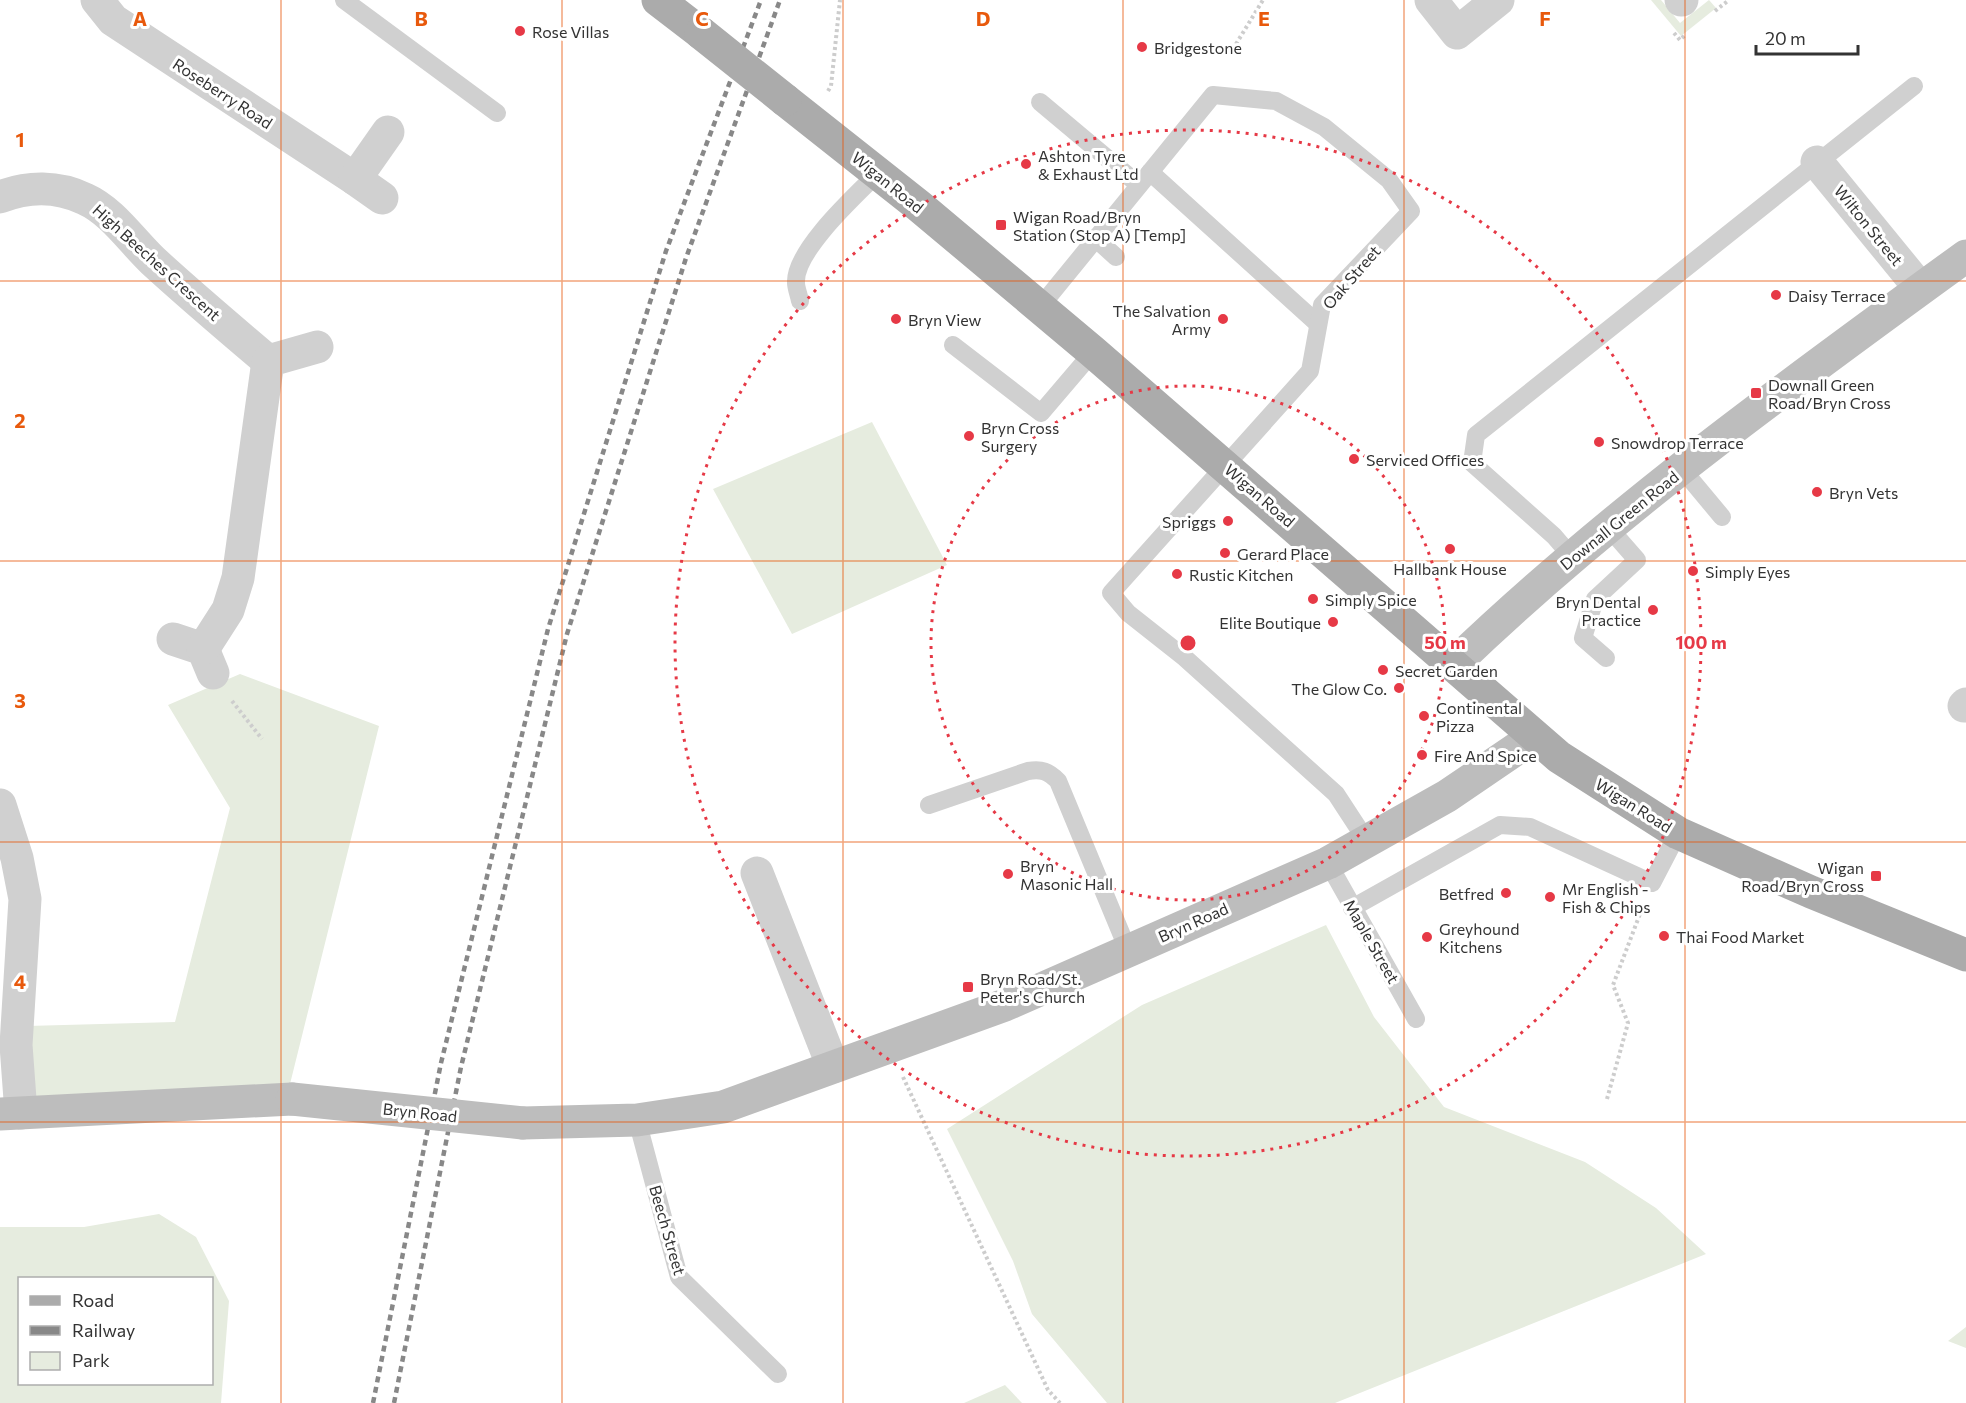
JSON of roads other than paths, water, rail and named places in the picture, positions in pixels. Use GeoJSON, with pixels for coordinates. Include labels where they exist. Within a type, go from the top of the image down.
{"type":"FeatureCollection","features":[{"type":"Feature","properties":{"kind":"main road","name":"Wigan Road"},"geometry":{"type":"LineString","coordinates":[[658,0],[878,173],[1040,307],[1226,465],[1534,737],[1572,766],[1678,832],[1811,892],[1966,955]]}},
{"type":"Feature","properties":{"kind":"main road","name":"Downall Green Road"},"geometry":{"type":"LineString","coordinates":[[1454,664],[1502,618],[1572,557],[1682,469],[1920,288],[1965,259]]}},
{"type":"Feature","properties":{"kind":"main road","name":"Bryn Road"},"geometry":{"type":"LineString","coordinates":[[10,1113],[292,1099],[523,1123],[637,1120],[723,1107],[1005,1005],[1328,863],[1368,843],[1447,796],[1534,737]]}},
{"type":"Feature","properties":{"kind":"street","name":"Roseberry Road"},"geometry":{"type":"LineString","coordinates":[[97,0],[113,20],[382,198]]}},
{"type":"Feature","properties":{"kind":"street"},"geometry":{"type":"LineString","coordinates":[[1431,0],[1457,33],[1498,0]]}},
{"type":"Feature","properties":{"kind":"street"},"geometry":{"type":"LineString","coordinates":[[355,179],[388,132]]}},
{"type":"Feature","properties":{"kind":"street","name":"Wilton Street"},"geometry":{"type":"LineString","coordinates":[[1817,162],[1920,288]]}},
{"type":"Feature","properties":{"kind":"street","name":"High Beeches Crescent"},"geometry":{"type":"LineString","coordinates":[[0,197],[27,189],[49,188],[87,199],[104,211],[174,280],[268,361]]}},
{"type":"Feature","properties":{"kind":"street"},"geometry":{"type":"LineString","coordinates":[[196,654],[228,610],[238,578],[268,361],[318,347]]}},
{"type":"Feature","properties":{"kind":"street"},"geometry":{"type":"LineString","coordinates":[[0,805],[17,858],[25,899],[12,943],[16,1045],[10,1113]]}},
{"type":"Feature","properties":{"kind":"street"},"geometry":{"type":"LineString","coordinates":[[757,873],[833,1067]]}},
{"type":"Feature","properties":{"kind":"lane"},"geometry":{"type":"LineString","coordinates":[[344,0],[497,113]]}},
{"type":"Feature","properties":{"kind":"lane"},"geometry":{"type":"LineString","coordinates":[[1572,557],[1554,536],[1472,463],[1476,435],[1914,86]]}},
{"type":"Feature","properties":{"kind":"lane","name":"Oak Street"},"geometry":{"type":"LineString","coordinates":[[1144,178],[1213,95],[1276,100],[1324,127],[1389,180],[1411,211],[1322,305],[1310,371],[1226,465],[1106,589],[1128,613],[1185,658],[1336,794],[1368,843]]}},
{"type":"Feature","properties":{"kind":"lane"},"geometry":{"type":"LineString","coordinates":[[1040,102],[1144,178],[1318,324]]}},
{"type":"Feature","properties":{"kind":"lane"},"geometry":{"type":"LineString","coordinates":[[801,301],[795,282],[800,263],[814,242],[878,173]]}},
{"type":"Feature","properties":{"kind":"lane"},"geometry":{"type":"LineString","coordinates":[[1040,307],[1144,178]]}},
{"type":"Feature","properties":{"kind":"lane"},"geometry":{"type":"LineString","coordinates":[[1095,238],[1116,257]]}},
{"type":"Feature","properties":{"kind":"lane"},"geometry":{"type":"LineString","coordinates":[[953,345],[1041,413],[1093,352]]}},
{"type":"Feature","properties":{"kind":"lane"},"geometry":{"type":"LineString","coordinates":[[1682,469],[1722,517]]}},
{"type":"Feature","properties":{"kind":"lane"},"geometry":{"type":"LineString","coordinates":[[1606,658],[1583,638],[1595,600],[1637,560],[1609,528]]}},
{"type":"Feature","properties":{"kind":"lane"},"geometry":{"type":"LineString","coordinates":[[929,805],[1028,771],[1041,769],[1050,774],[1058,781],[1128,950]]}},
{"type":"Feature","properties":{"kind":"lane"},"geometry":{"type":"LineString","coordinates":[[1352,908],[1500,825],[1530,827],[1652,883],[1678,832]]}},
{"type":"Feature","properties":{"kind":"lane","name":"Maple Street"},"geometry":{"type":"LineString","coordinates":[[1328,863],[1416,1019]]}},
{"type":"Feature","properties":{"kind":"lane","name":"Beech Street"},"geometry":{"type":"LineString","coordinates":[[637,1120],[679,1277],[778,1374]]}},
{"type":"Feature","properties":{"kind":"railway"},"geometry":{"type":"LineString","coordinates":[[373,1403],[441,1063],[548,629],[666,251],[761,0]]}},
{"type":"Feature","properties":{"kind":"railway"},"geometry":{"type":"LineString","coordinates":[[394,1403],[461,1067],[567,634],[686,258],[780,0]]}},
{"type":"Feature","properties":{"kind":"place","name":"Rose Villas"},"geometry":{"type":"Point","coordinates":[520,31]}},
{"type":"Feature","properties":{"kind":"place","name":"Bridgestone"},"geometry":{"type":"Point","coordinates":[1142,47]}},
{"type":"Feature","properties":{"kind":"place","name":"Ashton Tyre & Exhaust Ltd"},"geometry":{"type":"Point","coordinates":[1026,164]}},
{"type":"Feature","properties":{"kind":"place","name":"Wigan Road/Bryn Station (Stop A) [Temp]"},"geometry":{"type":"Point","coordinates":[1001,225]}},
{"type":"Feature","properties":{"kind":"place","name":"Daisy Terrace"},"geometry":{"type":"Point","coordinates":[1776,295]}},
{"type":"Feature","properties":{"kind":"place","name":"Bryn View"},"geometry":{"type":"Point","coordinates":[896,319]}},
{"type":"Feature","properties":{"kind":"place","name":"The Salvation Army"},"geometry":{"type":"Point","coordinates":[1223,319]}},
{"type":"Feature","properties":{"kind":"place","name":"Downall Green Road/Bryn Cross"},"geometry":{"type":"Point","coordinates":[1756,393]}},
{"type":"Feature","properties":{"kind":"place","name":"Bryn Cross Surgery"},"geometry":{"type":"Point","coordinates":[969,436]}},
{"type":"Feature","properties":{"kind":"place","name":"Snowdrop Terrace"},"geometry":{"type":"Point","coordinates":[1599,442]}},
{"type":"Feature","properties":{"kind":"place","name":"Serviced Offices"},"geometry":{"type":"Point","coordinates":[1354,459]}},
{"type":"Feature","properties":{"kind":"place","name":"Bryn Vets"},"geometry":{"type":"Point","coordinates":[1817,492]}},
{"type":"Feature","properties":{"kind":"place","name":"Spriggs"},"geometry":{"type":"Point","coordinates":[1228,521]}},
{"type":"Feature","properties":{"kind":"place","name":"Hallbank House"},"geometry":{"type":"Point","coordinates":[1450,549]}},
{"type":"Feature","properties":{"kind":"place","name":"Gerard Place"},"geometry":{"type":"Point","coordinates":[1225,553]}},
{"type":"Feature","properties":{"kind":"place","name":"Simply Eyes"},"geometry":{"type":"Point","coordinates":[1693,571]}},
{"type":"Feature","properties":{"kind":"place","name":"Rustic Kitchen"},"geometry":{"type":"Point","coordinates":[1177,574]}},
{"type":"Feature","properties":{"kind":"place","name":"Simply Spice"},"geometry":{"type":"Point","coordinates":[1313,599]}},
{"type":"Feature","properties":{"kind":"place","name":"Bryn Dental Practice"},"geometry":{"type":"Point","coordinates":[1653,610]}},
{"type":"Feature","properties":{"kind":"place","name":"Elite Boutique"},"geometry":{"type":"Point","coordinates":[1333,622]}},
{"type":"Feature","properties":{"kind":"place","name":"Secret Garden"},"geometry":{"type":"Point","coordinates":[1383,670]}},
{"type":"Feature","properties":{"kind":"place","name":"The Glow Co."},"geometry":{"type":"Point","coordinates":[1399,688]}},
{"type":"Feature","properties":{"kind":"place","name":"Continental Pizza"},"geometry":{"type":"Point","coordinates":[1424,716]}},
{"type":"Feature","properties":{"kind":"place","name":"Fire And Spice"},"geometry":{"type":"Point","coordinates":[1422,755]}},
{"type":"Feature","properties":{"kind":"place","name":"Bryn Masonic Hall"},"geometry":{"type":"Point","coordinates":[1008,874]}},
{"type":"Feature","properties":{"kind":"place","name":"Wigan Road/Bryn Cross"},"geometry":{"type":"Point","coordinates":[1876,876]}},
{"type":"Feature","properties":{"kind":"place","name":"Betfred"},"geometry":{"type":"Point","coordinates":[1506,893]}},
{"type":"Feature","properties":{"kind":"place","name":"Mr English - Fish & Chips"},"geometry":{"type":"Point","coordinates":[1550,897]}},
{"type":"Feature","properties":{"kind":"place","name":"Thai Food Market"},"geometry":{"type":"Point","coordinates":[1664,936]}},
{"type":"Feature","properties":{"kind":"place","name":"Greyhound Kitchens"},"geometry":{"type":"Point","coordinates":[1427,937]}},
{"type":"Feature","properties":{"kind":"place","name":"Bryn Road/St. Peter's Church"},"geometry":{"type":"Point","coordinates":[968,987]}}]}
